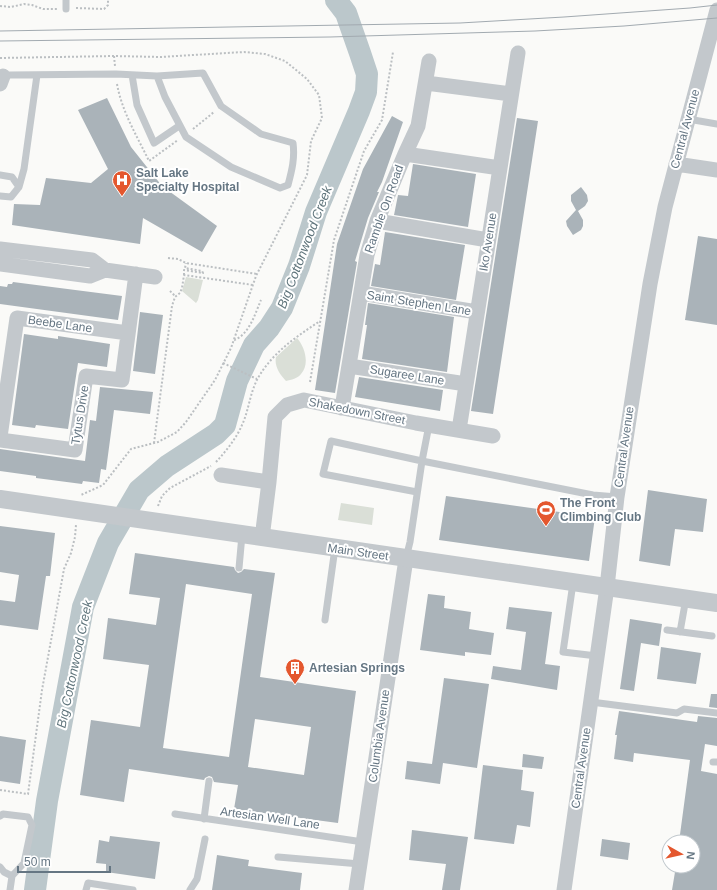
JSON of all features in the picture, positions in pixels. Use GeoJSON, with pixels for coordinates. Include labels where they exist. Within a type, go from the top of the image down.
{"type":"FeatureCollection","features":[{"type":"Feature","properties":{"kind":"street","name":"Central Avenue"},"geometry":{"type":"LineString","coordinates":[[564,890],[597,656],[617,497],[650,284],[665,207],[717,10]]}},
{"type":"Feature","properties":{"kind":"street","name":"Iko Avenue"},"geometry":{"type":"LineString","coordinates":[[459,430],[518,53]]}},
{"type":"Feature","properties":{"kind":"street","name":"Ramble On Road"},"geometry":{"type":"LineString","coordinates":[[342,408],[367,255],[377,220],[418,126],[429,61]]}},
{"type":"Feature","properties":{"kind":"street"},"geometry":{"type":"LineString","coordinates":[[426,83],[511,94]]}},
{"type":"Feature","properties":{"kind":"street"},"geometry":{"type":"LineString","coordinates":[[405,154],[500,168]]}},
{"type":"Feature","properties":{"kind":"street"},"geometry":{"type":"LineString","coordinates":[[676,164],[717,170]]}},
{"type":"Feature","properties":{"kind":"street"},"geometry":{"type":"LineString","coordinates":[[377,220],[488,240]]}},
{"type":"Feature","properties":{"kind":"street"},"geometry":{"type":"LineString","coordinates":[[0,248],[92,260],[105,270]]}},
{"type":"Feature","properties":{"kind":"street"},"geometry":{"type":"LineString","coordinates":[[0,264],[90,276],[105,270],[155,277]]}},
{"type":"Feature","properties":{"kind":"street","name":"Tytus Drive"},"geometry":{"type":"LineString","coordinates":[[0,438],[75,450],[86,376],[122,380],[136,274]]}},
{"type":"Feature","properties":{"kind":"street","name":"Saint Stephen Lane"},"geometry":{"type":"LineString","coordinates":[[361,293],[477,312]]}},
{"type":"Feature","properties":{"kind":"street","name":"Beebe Lane"},"geometry":{"type":"LineString","coordinates":[[0,438],[7,339],[17,318],[128,333]]}},
{"type":"Feature","properties":{"kind":"street","name":"Sugaree Lane"},"geometry":{"type":"LineString","coordinates":[[349,366],[466,384]]}},
{"type":"Feature","properties":{"kind":"street","name":"Shakedown Street"},"geometry":{"type":"LineString","coordinates":[[262,538],[275,417],[286,405],[304,400],[429,426],[493,436]]}},
{"type":"Feature","properties":{"kind":"street"},"geometry":{"type":"LineString","coordinates":[[221,475],[269,482]]}},
{"type":"Feature","properties":{"kind":"street","name":"Main Street"},"geometry":{"type":"LineString","coordinates":[[0,499],[79,502],[154,514],[242,535],[717,603]]}},
{"type":"Feature","properties":{"kind":"street","name":"Columbia Avenue"},"geometry":{"type":"LineString","coordinates":[[356,890],[406,559]]}},
{"type":"Feature","properties":{"kind":"lane"},"geometry":{"type":"LineString","coordinates":[[66,0],[66,9]]}},
{"type":"Feature","properties":{"kind":"lane"},"geometry":{"type":"LineString","coordinates":[[1,80],[9,75],[116,74],[157,76],[203,73],[221,106],[261,134],[293,143],[293,168],[288,185],[280,188],[231,167],[186,137],[165,98],[157,76]]}},
{"type":"Feature","properties":{"kind":"lane"},"geometry":{"type":"LineString","coordinates":[[0,196],[11,197],[18,186],[24,169],[37,75]]}},
{"type":"Feature","properties":{"kind":"lane"},"geometry":{"type":"LineString","coordinates":[[132,75],[137,104],[154,143],[179,126]]}},
{"type":"Feature","properties":{"kind":"lane"},"geometry":{"type":"LineString","coordinates":[[688,119],[717,124]]}},
{"type":"Feature","properties":{"kind":"lane"},"geometry":{"type":"LineString","coordinates":[[0,175],[12,177],[18,186]]}},
{"type":"Feature","properties":{"kind":"lane"},"geometry":{"type":"LineString","coordinates":[[406,559],[429,426]]}},
{"type":"Feature","properties":{"kind":"lane"},"geometry":{"type":"LineString","coordinates":[[417,492],[323,474],[331,441],[422,461],[593,495],[617,497]]}},
{"type":"Feature","properties":{"kind":"lane"},"geometry":{"type":"LineString","coordinates":[[239,568],[242,535]]}},
{"type":"Feature","properties":{"kind":"lane"},"geometry":{"type":"LineString","coordinates":[[325,620],[335,548]]}},
{"type":"Feature","properties":{"kind":"lane"},"geometry":{"type":"LineString","coordinates":[[573,582],[563,652],[597,656]]}},
{"type":"Feature","properties":{"kind":"lane"},"geometry":{"type":"LineString","coordinates":[[680,632],[686,598]]}},
{"type":"Feature","properties":{"kind":"lane"},"geometry":{"type":"LineString","coordinates":[[667,630],[712,636]]}},
{"type":"Feature","properties":{"kind":"lane"},"geometry":{"type":"LineString","coordinates":[[590,702],[677,713],[684,709],[717,713]]}},
{"type":"Feature","properties":{"kind":"lane"},"geometry":{"type":"LineString","coordinates":[[204,819],[209,781]]}},
{"type":"Feature","properties":{"kind":"lane"},"geometry":{"type":"LineString","coordinates":[[0,816],[3,814],[28,817],[32,825],[24,862],[12,876],[10,890]]}},
{"type":"Feature","properties":{"kind":"lane","name":"Artesian Well Lane"},"geometry":{"type":"LineString","coordinates":[[175,814],[363,842]]}},
{"type":"Feature","properties":{"kind":"lane"},"geometry":{"type":"LineString","coordinates":[[190,890],[197,879],[205,840]]}},
{"type":"Feature","properties":{"kind":"lane"},"geometry":{"type":"LineString","coordinates":[[278,856],[360,864]]}},
{"type":"Feature","properties":{"kind":"lane"},"geometry":{"type":"LineString","coordinates":[[0,867],[4,872],[12,876]]}},
{"type":"Feature","properties":{"kind":"lane"},"geometry":{"type":"LineString","coordinates":[[86,890],[88,883],[133,890]]}},
{"type":"Feature","properties":{"kind":"path"},"geometry":{"type":"LineString","coordinates":[[74,8],[104,9],[108,5],[108,0]]}},
{"type":"Feature","properties":{"kind":"path"},"geometry":{"type":"LineString","coordinates":[[0,6],[11,7],[24,4],[44,9],[57,9]]}},
{"type":"Feature","properties":{"kind":"path"},"geometry":{"type":"LineString","coordinates":[[0,58],[114,56],[160,57],[244,52],[265,54],[286,61],[307,79],[319,95],[322,118],[311,141],[307,175],[257,274],[234,340],[215,380],[186,422],[177,432],[154,443],[131,449],[103,485],[79,502]]}},
{"type":"Feature","properties":{"kind":"path"},"geometry":{"type":"LineString","coordinates":[[310,382],[334,240],[364,150],[382,120],[393,52]]}},
{"type":"Feature","properties":{"kind":"path"},"geometry":{"type":"LineString","coordinates":[[168,258],[178,259],[186,263],[257,274]]}},
{"type":"Feature","properties":{"kind":"path"},"geometry":{"type":"LineString","coordinates":[[154,443],[172,306],[176,296],[180,293],[182,288],[184,270],[203,273],[202,271],[185,268],[186,263]]}},
{"type":"Feature","properties":{"kind":"path"},"geometry":{"type":"LineString","coordinates":[[184,275],[253,286]]}},
{"type":"Feature","properties":{"kind":"path"},"geometry":{"type":"LineString","coordinates":[[170,291],[176,296]]}},
{"type":"Feature","properties":{"kind":"path"},"geometry":{"type":"LineString","coordinates":[[234,340],[240,338],[248,328],[261,300]]}},
{"type":"Feature","properties":{"kind":"path"},"geometry":{"type":"LineString","coordinates":[[154,514],[162,496],[170,488],[214,464],[234,441],[243,424],[256,379],[273,356],[292,340],[320,321]]}},
{"type":"Feature","properties":{"kind":"path"},"geometry":{"type":"LineString","coordinates":[[224,363],[256,379]]}},
{"type":"Feature","properties":{"kind":"path"},"geometry":{"type":"LineString","coordinates":[[0,790],[28,794],[42,690],[64,569],[71,553],[75,537],[75,528]]}},
{"type":"Feature","properties":{"kind":"shaded area"},"geometry":{"type":"Polygon","coordinates":[[[186,277],[203,280],[196,303],[182,291],[186,277]]]}},
{"type":"Feature","properties":{"kind":"shaded area"},"geometry":{"type":"Polygon","coordinates":[[[297,338],[304,351],[306,361],[304,370],[294,379],[286,381],[278,370],[276,357],[297,338]]]}},
{"type":"Feature","properties":{"kind":"shaded area"},"geometry":{"type":"Polygon","coordinates":[[[341,503],[374,508],[372,525],[338,520],[341,503]]]}},
{"type":"Feature","properties":{"kind":"building"},"geometry":{"type":"Polygon","coordinates":[[[107,98],[131,147],[162,186],[217,226],[202,252],[143,218],[140,244],[12,225],[14,204],[40,205],[46,178],[91,183],[108,169],[78,110],[107,98]]]}},
{"type":"Feature","properties":{"kind":"building"},"geometry":{"type":"Polygon","coordinates":[[[392,116],[403,122],[382,182],[377,192],[379,192],[368,218],[355,261],[357,262],[335,393],[315,390],[337,244],[363,169],[392,116]]]}},
{"type":"Feature","properties":{"kind":"building"},"geometry":{"type":"Polygon","coordinates":[[[517,118],[538,121],[493,414],[471,411],[517,118]]]}},
{"type":"Feature","properties":{"kind":"building"},"geometry":{"type":"Polygon","coordinates":[[[413,164],[476,174],[468,227],[394,215],[398,195],[408,196],[413,164]]]}},
{"type":"Feature","properties":{"kind":"building"},"geometry":{"type":"Polygon","coordinates":[[[581,187],[587,195],[588,201],[585,206],[578,211],[583,220],[583,226],[581,230],[573,235],[567,226],[566,221],[576,210],[571,201],[571,195],[581,187]]]}},
{"type":"Feature","properties":{"kind":"building"},"geometry":{"type":"Polygon","coordinates":[[[385,232],[465,245],[456,300],[371,286],[375,264],[380,265],[385,232]]]}},
{"type":"Feature","properties":{"kind":"building"},"geometry":{"type":"Polygon","coordinates":[[[698,236],[717,239],[717,325],[685,320],[698,236]]]}},
{"type":"Feature","properties":{"kind":"building"},"geometry":{"type":"Polygon","coordinates":[[[13,282],[122,296],[118,320],[0,304],[0,286],[7,287],[8,284],[12,284],[13,282]]]}},
{"type":"Feature","properties":{"kind":"building"},"geometry":{"type":"Polygon","coordinates":[[[368,303],[454,317],[447,372],[362,359],[367,325],[365,325],[368,303]]]}},
{"type":"Feature","properties":{"kind":"building"},"geometry":{"type":"Polygon","coordinates":[[[140,312],[163,315],[155,374],[133,371],[140,312]]]}},
{"type":"Feature","properties":{"kind":"building"},"geometry":{"type":"Polygon","coordinates":[[[24,334],[58,339],[58,336],[110,344],[107,367],[78,363],[68,429],[36,425],[35,428],[12,425],[24,334]]]}},
{"type":"Feature","properties":{"kind":"building"},"geometry":{"type":"Polygon","coordinates":[[[359,377],[443,390],[440,411],[355,397],[359,377]]]}},
{"type":"Feature","properties":{"kind":"building"},"geometry":{"type":"Polygon","coordinates":[[[100,387],[153,392],[150,414],[114,410],[106,470],[101,469],[99,483],[83,481],[82,484],[36,478],[36,476],[0,471],[0,449],[85,461],[90,420],[96,421],[100,387]]]}},
{"type":"Feature","properties":{"kind":"building"},"geometry":{"type":"Polygon","coordinates":[[[648,490],[707,499],[703,532],[675,529],[670,566],[639,561],[648,490]]]}},
{"type":"Feature","properties":{"kind":"building"},"geometry":{"type":"Polygon","coordinates":[[[446,496],[595,517],[589,561],[439,540],[446,496]]]}},
{"type":"Feature","properties":{"kind":"building"},"geometry":{"type":"Polygon","coordinates":[[[0,526],[55,533],[50,576],[46,576],[38,630],[0,625],[0,600],[15,602],[19,575],[0,572],[0,526]]]}},
{"type":"Feature","properties":{"kind":"building","name":"Artesian Springs"},"geometry":{"type":"Polygon","coordinates":[[[135,553],[234,567],[238,573],[244,569],[275,573],[260,677],[356,691],[338,823],[234,809],[238,785],[214,782],[212,777],[209,776],[204,780],[129,769],[124,802],[80,795],[91,720],[140,727],[149,665],[103,659],[108,618],[156,625],[160,598],[129,594],[135,553]],[[186,584],[163,748],[229,757],[252,594],[186,584]],[[255,719],[248,767],[304,775],[311,727],[255,719]]]}},
{"type":"Feature","properties":{"kind":"building"},"geometry":{"type":"Polygon","coordinates":[[[428,594],[445,596],[444,608],[471,612],[469,629],[494,633],[491,655],[465,652],[465,656],[420,650],[428,594]]]}},
{"type":"Feature","properties":{"kind":"building"},"geometry":{"type":"Polygon","coordinates":[[[509,607],[552,612],[545,664],[560,666],[557,690],[491,679],[493,666],[521,670],[526,632],[506,629],[509,607]]]}},
{"type":"Feature","properties":{"kind":"building"},"geometry":{"type":"Polygon","coordinates":[[[630,619],[662,624],[659,646],[641,643],[634,691],[620,689],[630,619]]]}},
{"type":"Feature","properties":{"kind":"building"},"geometry":{"type":"Polygon","coordinates":[[[661,647],[701,653],[696,684],[657,679],[661,647]]]}},
{"type":"Feature","properties":{"kind":"building"},"geometry":{"type":"Polygon","coordinates":[[[444,678],[489,684],[477,768],[443,763],[440,784],[405,779],[407,761],[432,764],[444,678]]]}},
{"type":"Feature","properties":{"kind":"building"},"geometry":{"type":"Polygon","coordinates":[[[711,694],[717,694],[717,708],[709,707],[711,694]]]}},
{"type":"Feature","properties":{"kind":"building"},"geometry":{"type":"Polygon","coordinates":[[[619,711],[697,722],[698,716],[717,718],[717,746],[705,744],[701,771],[717,774],[717,890],[672,890],[675,874],[701,874],[701,834],[680,834],[690,760],[634,753],[633,762],[614,759],[617,735],[615,735],[619,711]]]}},
{"type":"Feature","properties":{"kind":"building"},"geometry":{"type":"Polygon","coordinates":[[[0,736],[26,740],[20,784],[0,781],[0,736]]]}},
{"type":"Feature","properties":{"kind":"building"},"geometry":{"type":"Polygon","coordinates":[[[523,754],[544,757],[542,769],[522,767],[523,754]]]}},
{"type":"Feature","properties":{"kind":"building"},"geometry":{"type":"Polygon","coordinates":[[[483,765],[523,770],[521,790],[534,792],[530,827],[517,825],[514,844],[474,839],[483,765]]]}},
{"type":"Feature","properties":{"kind":"building"},"geometry":{"type":"Polygon","coordinates":[[[412,830],[468,837],[460,890],[442,890],[446,864],[409,860],[412,830]]]}},
{"type":"Feature","properties":{"kind":"building"},"geometry":{"type":"Polygon","coordinates":[[[110,836],[160,842],[155,879],[106,872],[106,864],[96,863],[99,840],[109,842],[110,836]]]}},
{"type":"Feature","properties":{"kind":"building"},"geometry":{"type":"Polygon","coordinates":[[[602,839],[630,843],[628,860],[600,856],[602,839]]]}},
{"type":"Feature","properties":{"kind":"building"},"geometry":{"type":"Polygon","coordinates":[[[217,855],[249,860],[248,866],[302,873],[300,890],[212,890],[217,855]]]}},
{"type":"Feature","properties":{"kind":"waterway","name":"Big Cottonwood Creek"},"geometry":{"type":"LineString","coordinates":[[35,890],[47,801],[83,607],[108,543],[139,490],[167,466],[216,434],[225,425],[237,381],[254,345],[269,328],[282,308],[299,266],[316,212],[366,92],[367,74],[346,13],[336,0]]}},
{"type":"Feature","properties":{"kind":"tram line"},"geometry":{"type":"LineString","coordinates":[[0,31],[460,23],[564,17],[717,5]]}},
{"type":"Feature","properties":{"kind":"tram line"},"geometry":{"type":"LineString","coordinates":[[0,41],[330,37],[535,31],[624,26],[717,18]]}},
{"type":"Feature","properties":{"kind":"place","name":"Salt Lake Specialty Hospital"},"geometry":{"type":"Point","coordinates":[122,197]}},
{"type":"Feature","properties":{"kind":"place","name":"The Front Climbing Club"},"geometry":{"type":"Point","coordinates":[546,527]}},
{"type":"Feature","properties":{"kind":"place","name":"Artesian Springs"},"geometry":{"type":"Point","coordinates":[295,685]}}]}
